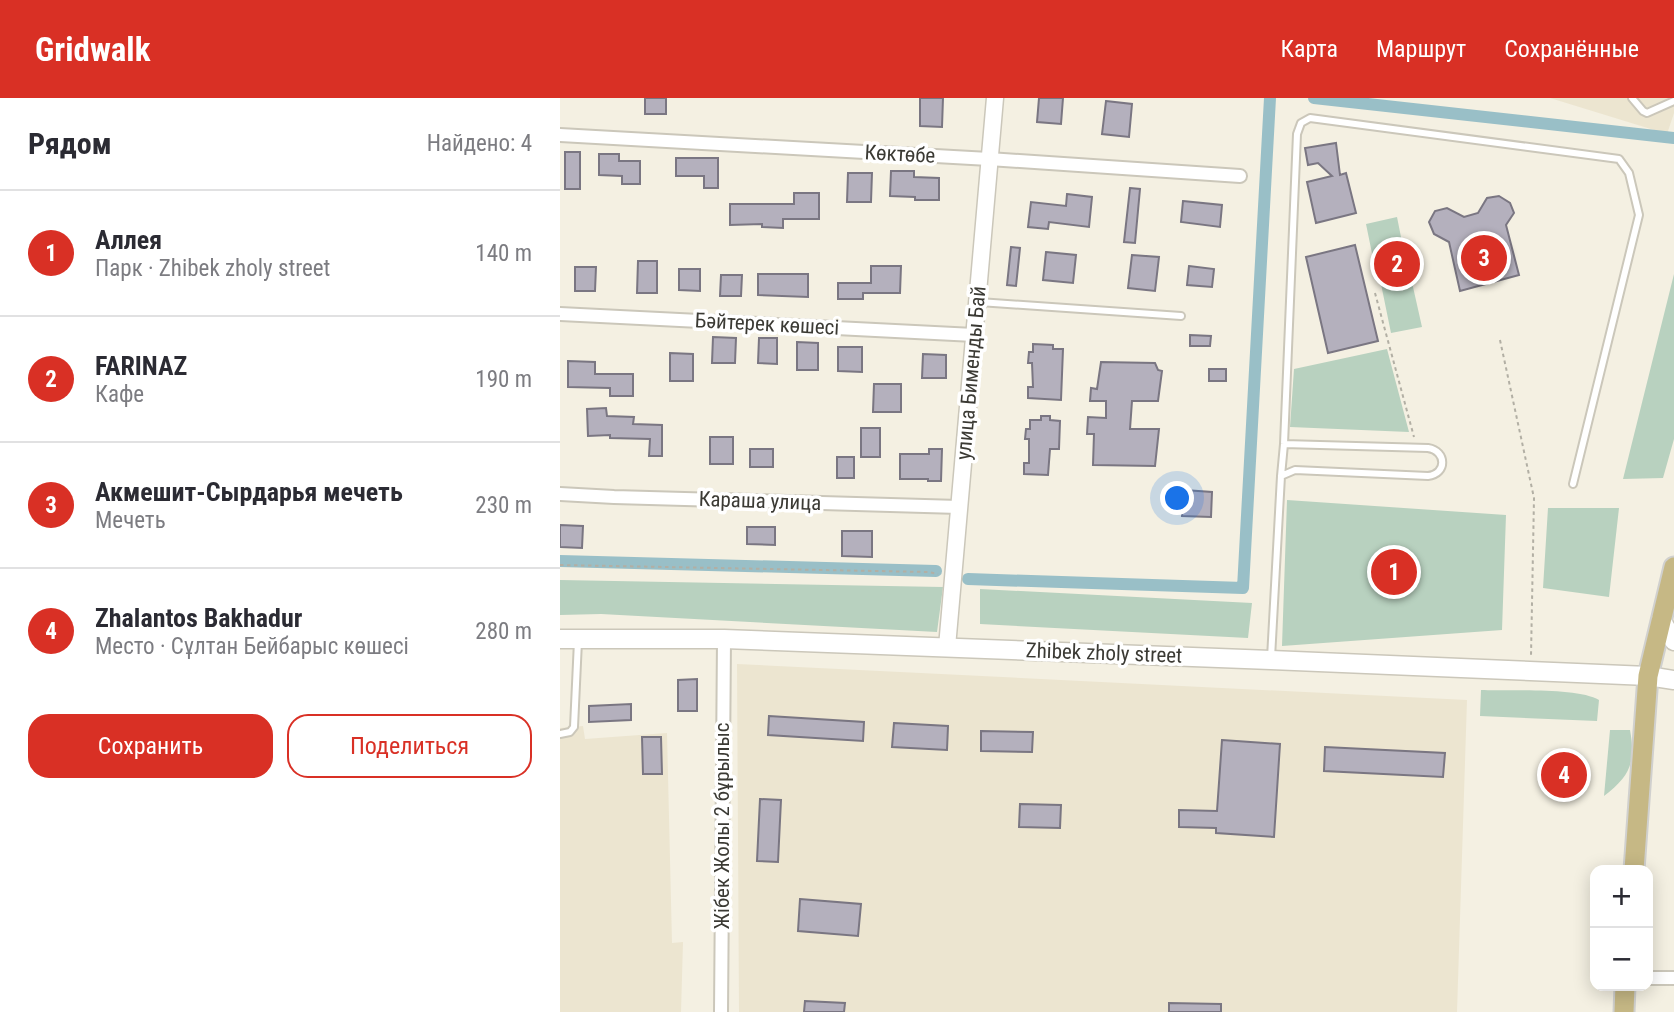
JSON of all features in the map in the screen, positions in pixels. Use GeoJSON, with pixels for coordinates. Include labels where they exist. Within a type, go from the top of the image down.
{"type":"FeatureCollection","features":[{"type":"Feature","properties":{"kind":"main road"},"geometry":{"type":"LineString","coordinates":[[1634,865],[1648,676],[1674,567]]}},
{"type":"Feature","properties":{"kind":"main road"},"geometry":{"type":"LineString","coordinates":[[1661,620],[1674,641]]}},
{"type":"Feature","properties":{"kind":"main road","name":"Zhibek zholy street"},"geometry":{"type":"LineString","coordinates":[[569,639],[724,639],[1648,676]]}},
{"type":"Feature","properties":{"kind":"main road"},"geometry":{"type":"LineString","coordinates":[[1648,676],[1674,674]]}},
{"type":"Feature","properties":{"kind":"main road"},"geometry":{"type":"LineString","coordinates":[[1648,676],[1674,680]]}},
{"type":"Feature","properties":{"kind":"main road"},"geometry":{"type":"LineString","coordinates":[[1623,1012],[1625,991]]}},
{"type":"Feature","properties":{"kind":"street","name":"улица Бименды Бай"},"geometry":{"type":"LineString","coordinates":[[947,647],[995,98]]}},
{"type":"Feature","properties":{"kind":"street","name":"Көктөбе"},"geometry":{"type":"LineString","coordinates":[[560,135],[1240,176]]}},
{"type":"Feature","properties":{"kind":"street","name":"Бәйтерек көшесі"},"geometry":{"type":"LineString","coordinates":[[560,314],[974,335]]}},
{"type":"Feature","properties":{"kind":"street","name":"Караша улица"},"geometry":{"type":"LineString","coordinates":[[560,494],[960,507]]}},
{"type":"Feature","properties":{"kind":"street","name":"Жібек Жолы 2 бұрылыс"},"geometry":{"type":"LineString","coordinates":[[721,1012],[724,639]]}},
{"type":"Feature","properties":{"kind":"street"},"geometry":{"type":"LineString","coordinates":[[1653,978],[1674,978]]}},
{"type":"Feature","properties":{"kind":"lane"},"geometry":{"type":"LineString","coordinates":[[1632,98],[1647,113],[1674,101]]}},
{"type":"Feature","properties":{"kind":"lane"},"geometry":{"type":"LineString","coordinates":[[1271,660],[1284,444],[1297,134],[1301,123],[1310,118],[1619,159],[1629,173],[1639,215],[1573,484]]}},
{"type":"Feature","properties":{"kind":"lane"},"geometry":{"type":"LineString","coordinates":[[977,302],[1181,316]]}},
{"type":"Feature","properties":{"kind":"lane"},"geometry":{"type":"LineString","coordinates":[[1281,477],[1295,470],[1428,476],[1435,475],[1441,468],[1441,455],[1429,448],[1284,444]]}},
{"type":"Feature","properties":{"kind":"lane"},"geometry":{"type":"LineString","coordinates":[[560,734],[570,732],[574,727],[569,639]]}},
{"type":"Feature","properties":{"kind":"path"},"geometry":{"type":"LineString","coordinates":[[1375,293],[1414,439]]}},
{"type":"Feature","properties":{"kind":"path"},"geometry":{"type":"LineString","coordinates":[[1500,340],[1534,498],[1531,671]]}},
{"type":"Feature","properties":{"kind":"path"},"geometry":{"type":"LineString","coordinates":[[560,565],[928,572],[953,577]]}},
{"type":"Feature","properties":{"kind":"shaded area"},"geometry":{"type":"Polygon","coordinates":[[[1550,98],[1674,98],[1674,113],[1667,134],[1550,98]]]}},
{"type":"Feature","properties":{"kind":"shaded area"},"geometry":{"type":"Polygon","coordinates":[[[737,664],[1467,700],[1457,1012],[739,1012],[737,664]]]}},
{"type":"Feature","properties":{"kind":"shaded area"},"geometry":{"type":"Polygon","coordinates":[[[583,726],[585,739],[667,733],[672,943],[683,942],[681,1012],[560,1012],[560,728],[583,726]]]}},
{"type":"Feature","properties":{"kind":"green space"},"geometry":{"type":"Polygon","coordinates":[[[1397,217],[1407,267],[1376,273],[1366,224],[1397,217]]]}},
{"type":"Feature","properties":{"kind":"green space"},"geometry":{"type":"Polygon","coordinates":[[[1674,274],[1674,439],[1663,478],[1623,479],[1674,274]]]}},
{"type":"Feature","properties":{"kind":"green space"},"geometry":{"type":"Polygon","coordinates":[[[1411,278],[1422,327],[1391,333],[1381,284],[1411,278]]]}},
{"type":"Feature","properties":{"kind":"green space"},"geometry":{"type":"Polygon","coordinates":[[[1387,349],[1409,432],[1290,427],[1294,369],[1387,349]]]}},
{"type":"Feature","properties":{"kind":"green space"},"geometry":{"type":"Polygon","coordinates":[[[1287,500],[1506,515],[1502,630],[1282,646],[1287,500]]]}},
{"type":"Feature","properties":{"kind":"green space"},"geometry":{"type":"Polygon","coordinates":[[[1548,508],[1619,508],[1609,597],[1543,588],[1548,508]]]}},
{"type":"Feature","properties":{"kind":"green space"},"geometry":{"type":"Polygon","coordinates":[[[560,580],[943,587],[937,632],[601,614],[560,615],[560,580]]]}},
{"type":"Feature","properties":{"kind":"green space"},"geometry":{"type":"Polygon","coordinates":[[[980,589],[1252,603],[1248,638],[980,624],[980,589]]]}},
{"type":"Feature","properties":{"kind":"green space"},"geometry":{"type":"Polygon","coordinates":[[[1481,690],[1560,691],[1589,696],[1599,700],[1597,721],[1480,716],[1481,690]]]}},
{"type":"Feature","properties":{"kind":"green space"},"geometry":{"type":"Polygon","coordinates":[[[1610,730],[1630,730],[1632,751],[1625,775],[1604,796],[1610,730]]]}},
{"type":"Feature","properties":{"kind":"building"},"geometry":{"type":"Polygon","coordinates":[[[645,98],[666,98],[666,114],[645,114],[645,98]]]}},
{"type":"Feature","properties":{"kind":"building"},"geometry":{"type":"Polygon","coordinates":[[[920,98],[943,98],[942,127],[920,126],[920,98]]]}},
{"type":"Feature","properties":{"kind":"building"},"geometry":{"type":"Polygon","coordinates":[[[1039,98],[1063,98],[1061,124],[1037,122],[1039,98]]]}},
{"type":"Feature","properties":{"kind":"building"},"geometry":{"type":"Polygon","coordinates":[[[1106,101],[1132,104],[1129,137],[1102,134],[1106,101]]]}},
{"type":"Feature","properties":{"kind":"building"},"geometry":{"type":"Polygon","coordinates":[[[1336,143],[1340,175],[1346,173],[1356,213],[1316,223],[1307,182],[1332,176],[1318,163],[1308,165],[1305,148],[1336,143]]]}},
{"type":"Feature","properties":{"kind":"building"},"geometry":{"type":"Polygon","coordinates":[[[565,152],[580,152],[580,189],[565,189],[565,152]]]}},
{"type":"Feature","properties":{"kind":"building"},"geometry":{"type":"Polygon","coordinates":[[[599,154],[619,154],[619,161],[640,161],[640,184],[622,184],[622,176],[599,175],[599,154]]]}},
{"type":"Feature","properties":{"kind":"building"},"geometry":{"type":"Polygon","coordinates":[[[676,158],[718,158],[718,188],[704,188],[704,176],[676,176],[676,158]]]}},
{"type":"Feature","properties":{"kind":"building"},"geometry":{"type":"Polygon","coordinates":[[[891,171],[914,171],[914,177],[939,178],[939,200],[890,196],[891,171]]]}},
{"type":"Feature","properties":{"kind":"building"},"geometry":{"type":"Polygon","coordinates":[[[848,173],[872,173],[871,202],[847,202],[848,173]]]}},
{"type":"Feature","properties":{"kind":"building"},"geometry":{"type":"Polygon","coordinates":[[[1130,188],[1140,189],[1135,243],[1124,242],[1130,188]]]}},
{"type":"Feature","properties":{"kind":"building"},"geometry":{"type":"Polygon","coordinates":[[[794,193],[819,193],[819,219],[783,219],[783,228],[762,227],[762,224],[730,225],[730,204],[794,204],[794,193]]]}},
{"type":"Feature","properties":{"kind":"building"},"geometry":{"type":"Polygon","coordinates":[[[1067,194],[1092,197],[1089,227],[1049,222],[1048,229],[1028,227],[1031,202],[1066,206],[1067,194]]]}},
{"type":"Feature","properties":{"kind":"building"},"geometry":{"type":"Polygon","coordinates":[[[1499,196],[1510,203],[1514,213],[1506,225],[1519,275],[1460,291],[1449,242],[1434,234],[1429,222],[1435,211],[1447,208],[1464,217],[1478,213],[1487,198],[1499,196]]]}},
{"type":"Feature","properties":{"kind":"building"},"geometry":{"type":"Polygon","coordinates":[[[1183,201],[1222,205],[1220,227],[1181,222],[1183,201]]]}},
{"type":"Feature","properties":{"kind":"building"},"geometry":{"type":"Polygon","coordinates":[[[1355,245],[1378,341],[1328,353],[1306,257],[1355,245]]]}},
{"type":"Feature","properties":{"kind":"building"},"geometry":{"type":"Polygon","coordinates":[[[1011,247],[1020,248],[1016,286],[1007,285],[1011,247]]]}},
{"type":"Feature","properties":{"kind":"building"},"geometry":{"type":"Polygon","coordinates":[[[1046,252],[1076,255],[1073,283],[1043,280],[1046,252]]]}},
{"type":"Feature","properties":{"kind":"building"},"geometry":{"type":"Polygon","coordinates":[[[1132,255],[1159,257],[1155,291],[1128,288],[1132,255]]]}},
{"type":"Feature","properties":{"kind":"building"},"geometry":{"type":"Polygon","coordinates":[[[638,261],[657,261],[657,293],[637,293],[638,261]]]}},
{"type":"Feature","properties":{"kind":"building"},"geometry":{"type":"Polygon","coordinates":[[[871,266],[901,266],[900,293],[863,293],[863,299],[838,299],[838,283],[871,283],[871,266]]]}},
{"type":"Feature","properties":{"kind":"building"},"geometry":{"type":"Polygon","coordinates":[[[1189,266],[1214,269],[1212,287],[1187,285],[1189,266]]]}},
{"type":"Feature","properties":{"kind":"building"},"geometry":{"type":"Polygon","coordinates":[[[575,267],[596,267],[595,291],[575,291],[575,267]]]}},
{"type":"Feature","properties":{"kind":"building"},"geometry":{"type":"Polygon","coordinates":[[[679,269],[700,269],[700,291],[679,290],[679,269]]]}},
{"type":"Feature","properties":{"kind":"building"},"geometry":{"type":"Polygon","coordinates":[[[758,274],[808,274],[808,297],[758,295],[758,274]]]}},
{"type":"Feature","properties":{"kind":"building"},"geometry":{"type":"Polygon","coordinates":[[[721,275],[742,275],[741,296],[720,296],[721,275]]]}},
{"type":"Feature","properties":{"kind":"building"},"geometry":{"type":"Polygon","coordinates":[[[1190,335],[1211,336],[1210,346],[1190,346],[1190,335]]]}},
{"type":"Feature","properties":{"kind":"building"},"geometry":{"type":"Polygon","coordinates":[[[713,337],[736,338],[735,363],[712,363],[713,337]]]}},
{"type":"Feature","properties":{"kind":"building"},"geometry":{"type":"Polygon","coordinates":[[[759,338],[777,338],[777,364],[758,363],[759,338]]]}},
{"type":"Feature","properties":{"kind":"building"},"geometry":{"type":"Polygon","coordinates":[[[797,342],[818,343],[818,370],[797,370],[797,342]]]}},
{"type":"Feature","properties":{"kind":"building"},"geometry":{"type":"Polygon","coordinates":[[[1033,344],[1053,345],[1053,349],[1063,349],[1061,400],[1028,398],[1028,387],[1033,387],[1032,363],[1028,363],[1033,344]]]}},
{"type":"Feature","properties":{"kind":"building"},"geometry":{"type":"Polygon","coordinates":[[[838,347],[862,347],[862,372],[838,371],[838,347]]]}},
{"type":"Feature","properties":{"kind":"building"},"geometry":{"type":"Polygon","coordinates":[[[670,353],[693,354],[693,381],[670,381],[670,353]]]}},
{"type":"Feature","properties":{"kind":"building"},"geometry":{"type":"Polygon","coordinates":[[[923,354],[946,355],[946,378],[922,378],[923,354]]]}},
{"type":"Feature","properties":{"kind":"building"},"geometry":{"type":"Polygon","coordinates":[[[568,361],[595,362],[595,374],[633,374],[633,396],[610,396],[610,388],[568,387],[568,361]]]}},
{"type":"Feature","properties":{"kind":"building"},"geometry":{"type":"Polygon","coordinates":[[[1101,362],[1155,363],[1158,370],[1162,371],[1158,401],[1132,401],[1130,429],[1159,429],[1155,466],[1093,465],[1094,434],[1087,434],[1088,417],[1106,418],[1106,401],[1090,401],[1091,388],[1097,389],[1101,362]]]}},
{"type":"Feature","properties":{"kind":"building"},"geometry":{"type":"Polygon","coordinates":[[[1209,369],[1226,369],[1226,381],[1209,381],[1209,369]]]}},
{"type":"Feature","properties":{"kind":"building"},"geometry":{"type":"Polygon","coordinates":[[[874,384],[901,384],[901,412],[873,412],[874,384]]]}},
{"type":"Feature","properties":{"kind":"building"},"geometry":{"type":"Polygon","coordinates":[[[606,408],[607,416],[634,417],[633,424],[662,425],[662,456],[649,456],[650,439],[588,436],[587,409],[606,408]]]}},
{"type":"Feature","properties":{"kind":"building"},"geometry":{"type":"Polygon","coordinates":[[[1041,416],[1050,416],[1050,420],[1060,421],[1059,449],[1050,449],[1048,475],[1024,474],[1024,463],[1029,463],[1029,439],[1025,439],[1026,429],[1030,429],[1030,420],[1041,420],[1041,416]]]}},
{"type":"Feature","properties":{"kind":"building"},"geometry":{"type":"Polygon","coordinates":[[[861,428],[880,428],[880,457],[861,457],[861,428]]]}},
{"type":"Feature","properties":{"kind":"building"},"geometry":{"type":"Polygon","coordinates":[[[710,437],[733,437],[733,464],[710,464],[710,437]]]}},
{"type":"Feature","properties":{"kind":"building"},"geometry":{"type":"Polygon","coordinates":[[[750,449],[773,449],[773,467],[750,467],[750,449]]]}},
{"type":"Feature","properties":{"kind":"building"},"geometry":{"type":"Polygon","coordinates":[[[929,449],[942,449],[941,481],[900,479],[900,454],[929,454],[929,449]]]}},
{"type":"Feature","properties":{"kind":"building"},"geometry":{"type":"Polygon","coordinates":[[[837,457],[854,457],[854,478],[837,478],[837,457]]]}},
{"type":"Feature","properties":{"kind":"building"},"geometry":{"type":"Polygon","coordinates":[[[1184,490],[1212,492],[1211,517],[1182,516],[1184,490]]]}},
{"type":"Feature","properties":{"kind":"building"},"geometry":{"type":"Polygon","coordinates":[[[560,525],[583,526],[582,548],[560,547],[560,525]]]}},
{"type":"Feature","properties":{"kind":"building"},"geometry":{"type":"Polygon","coordinates":[[[747,527],[775,527],[775,545],[747,544],[747,527]]]}},
{"type":"Feature","properties":{"kind":"building"},"geometry":{"type":"Polygon","coordinates":[[[842,531],[872,531],[872,557],[842,556],[842,531]]]}},
{"type":"Feature","properties":{"kind":"building"},"geometry":{"type":"Polygon","coordinates":[[[697,679],[697,711],[678,711],[678,680],[697,679]]]}},
{"type":"Feature","properties":{"kind":"building"},"geometry":{"type":"Polygon","coordinates":[[[631,704],[631,720],[589,722],[589,706],[631,704]]]}},
{"type":"Feature","properties":{"kind":"building"},"geometry":{"type":"Polygon","coordinates":[[[769,716],[864,722],[863,741],[768,735],[769,716]]]}},
{"type":"Feature","properties":{"kind":"building"},"geometry":{"type":"Polygon","coordinates":[[[894,723],[948,726],[947,750],[892,747],[894,723]]]}},
{"type":"Feature","properties":{"kind":"building"},"geometry":{"type":"Polygon","coordinates":[[[981,731],[1033,732],[1032,752],[981,751],[981,731]]]}},
{"type":"Feature","properties":{"kind":"building"},"geometry":{"type":"Polygon","coordinates":[[[642,737],[661,737],[662,774],[643,774],[642,737]]]}},
{"type":"Feature","properties":{"kind":"building"},"geometry":{"type":"Polygon","coordinates":[[[1222,740],[1280,744],[1274,837],[1216,833],[1216,828],[1179,827],[1179,810],[1217,811],[1222,740]]]}},
{"type":"Feature","properties":{"kind":"building"},"geometry":{"type":"Polygon","coordinates":[[[1325,747],[1445,753],[1443,777],[1324,771],[1325,747]]]}},
{"type":"Feature","properties":{"kind":"building"},"geometry":{"type":"Polygon","coordinates":[[[760,799],[781,800],[778,862],[757,861],[760,799]]]}},
{"type":"Feature","properties":{"kind":"building"},"geometry":{"type":"Polygon","coordinates":[[[1020,804],[1061,805],[1060,828],[1019,827],[1020,804]]]}},
{"type":"Feature","properties":{"kind":"building"},"geometry":{"type":"Polygon","coordinates":[[[800,899],[861,904],[858,936],[798,931],[800,899]]]}},
{"type":"Feature","properties":{"kind":"building"},"geometry":{"type":"Polygon","coordinates":[[[805,1001],[845,1003],[844,1012],[804,1012],[805,1001]]]}},
{"type":"Feature","properties":{"kind":"building"},"geometry":{"type":"Polygon","coordinates":[[[1169,1003],[1221,1004],[1221,1012],[1169,1012],[1169,1003]]]}},
{"type":"Feature","properties":{"kind":"waterway"},"geometry":{"type":"LineString","coordinates":[[968,579],[1243,588],[1270,98]]}},
{"type":"Feature","properties":{"kind":"waterway"},"geometry":{"type":"LineString","coordinates":[[1314,98],[1674,138]]}},
{"type":"Feature","properties":{"kind":"waterway"},"geometry":{"type":"LineString","coordinates":[[560,561],[936,571]]}},
{"type":"Feature","properties":{"kind":"place","name":"Акмешит-Сырдарья мечеть"},"geometry":{"type":"Point","coordinates":[1484,258]}},
{"type":"Feature","properties":{"kind":"place","name":"FARINAZ"},"geometry":{"type":"Point","coordinates":[1397,264]}},
{"type":"Feature","properties":{"kind":"place","name":"Аллея"},"geometry":{"type":"Point","coordinates":[1394,572]}},
{"type":"Feature","properties":{"kind":"place","name":"Zhalantos Bakhadur"},"geometry":{"type":"Point","coordinates":[1564,775]}}]}
